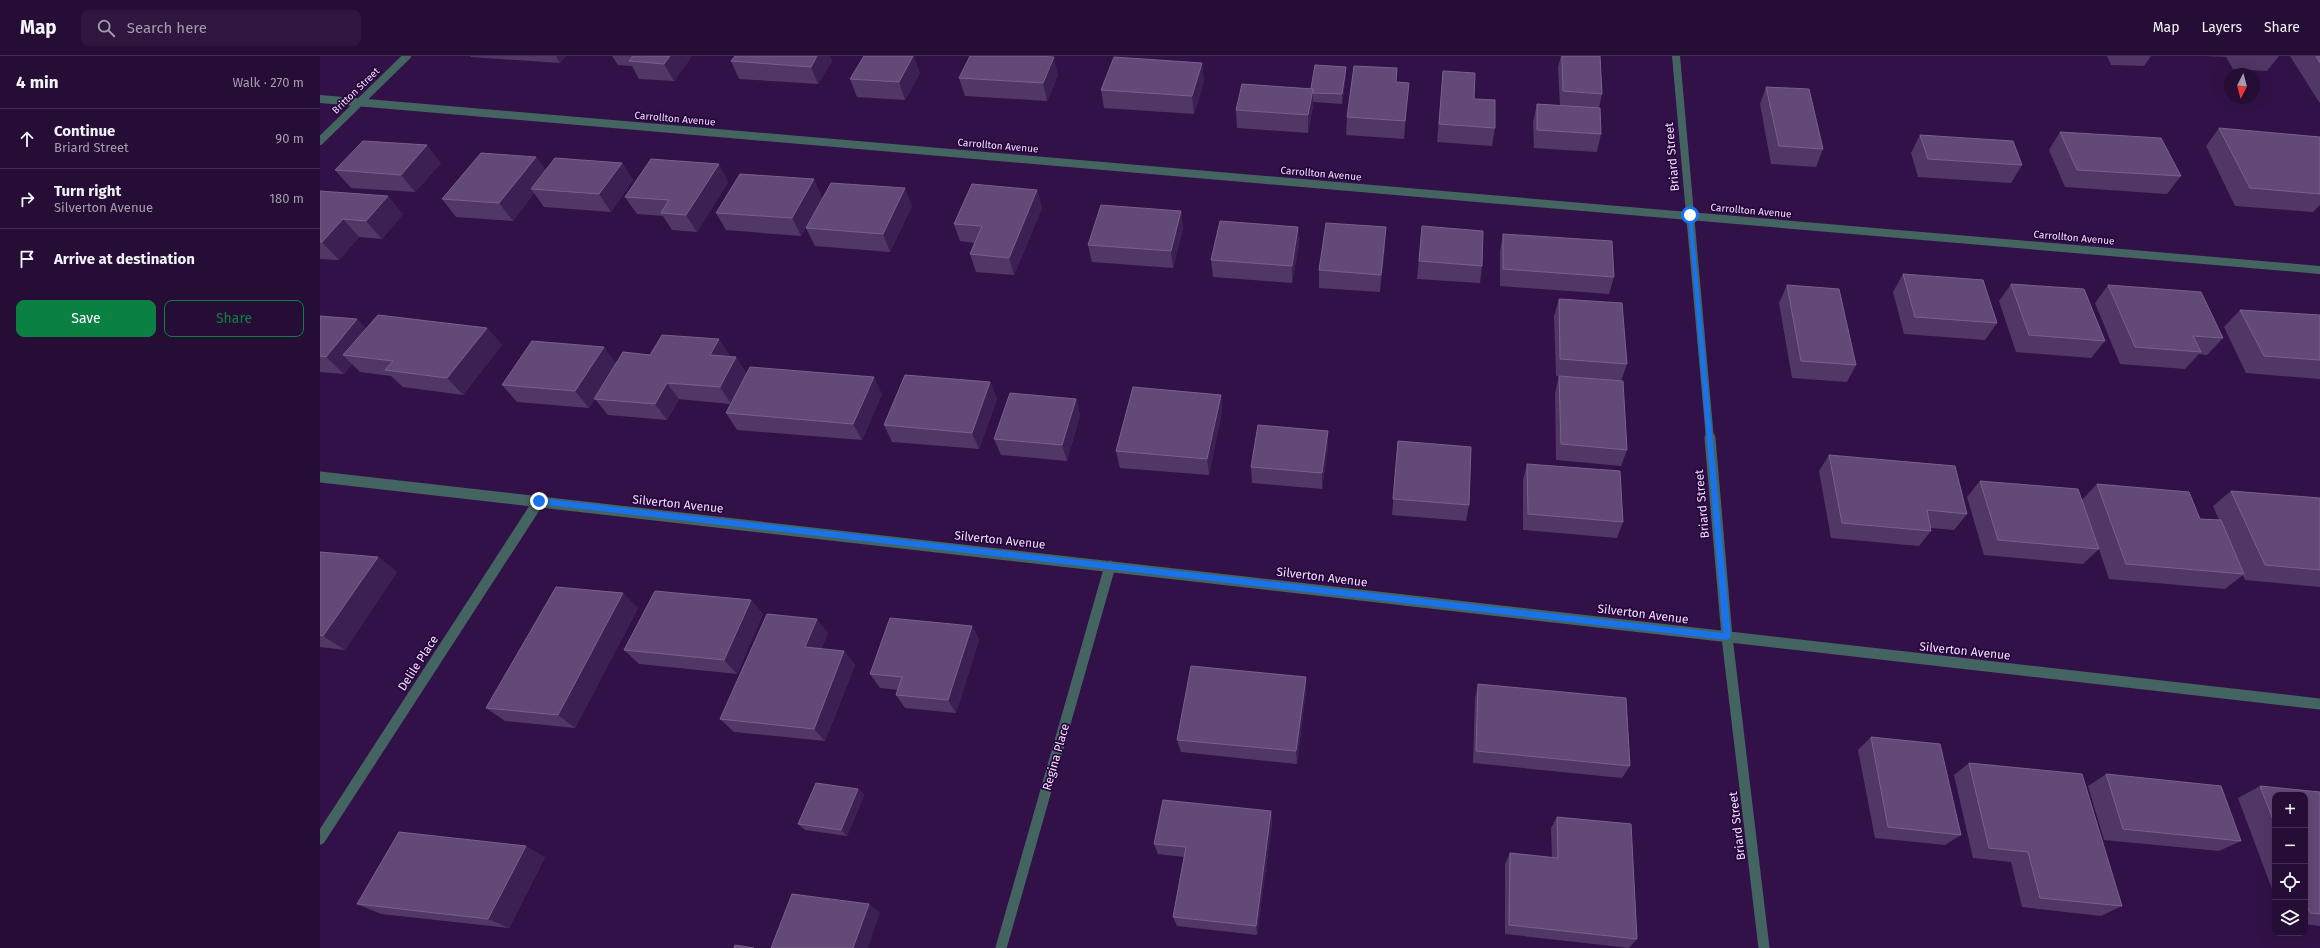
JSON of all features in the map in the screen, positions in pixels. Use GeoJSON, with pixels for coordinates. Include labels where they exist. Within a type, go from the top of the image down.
{"type":"FeatureCollection","features":[{"type":"Feature","properties":{"kind":"street","name":"Britton Street"},"geometry":{"type":"LineString","coordinates":[[320,141],[407,56]]}},
{"type":"Feature","properties":{"kind":"street","name":"Briard Street"},"geometry":{"type":"LineString","coordinates":[[1676,56],[1727,637],[1764,948]]}},
{"type":"Feature","properties":{"kind":"street","name":"Carrollton Avenue"},"geometry":{"type":"LineString","coordinates":[[320,99],[2320,270]]}},
{"type":"Feature","properties":{"kind":"street","name":"Silverton Avenue"},"geometry":{"type":"LineString","coordinates":[[320,477],[2320,704]]}},
{"type":"Feature","properties":{"kind":"street","name":"Delile Place"},"geometry":{"type":"LineString","coordinates":[[320,839],[539,501]]}},
{"type":"Feature","properties":{"kind":"street","name":"Regina Place"},"geometry":{"type":"LineString","coordinates":[[1001,948],[1110,566]]}},
{"type":"Feature","properties":{"kind":"building"},"geometry":{"type":"Polygon","coordinates":[[[633,56],[670,56],[664,64],[629,61],[633,56]]]}},
{"type":"Feature","properties":{"kind":"building"},"geometry":{"type":"Polygon","coordinates":[[[735,56],[817,56],[811,67],[731,61],[735,56]]]}},
{"type":"Feature","properties":{"kind":"building"},"geometry":{"type":"Polygon","coordinates":[[[864,56],[913,56],[899,82],[850,79],[864,56]]]}},
{"type":"Feature","properties":{"kind":"building"},"geometry":{"type":"Polygon","coordinates":[[[970,56],[1054,57],[1043,83],[959,78],[970,56]]]}},
{"type":"Feature","properties":{"kind":"building"},"geometry":{"type":"Polygon","coordinates":[[[1562,56],[1600,56],[1602,94],[1563,91],[1562,56]]]}},
{"type":"Feature","properties":{"kind":"building"},"geometry":{"type":"Polygon","coordinates":[[[2316,56],[2320,56],[2320,63],[2316,56]]]}},
{"type":"Feature","properties":{"kind":"building"},"geometry":{"type":"Polygon","coordinates":[[[1114,57],[1202,63],[1192,96],[1101,90],[1114,57]]]}},
{"type":"Feature","properties":{"kind":"building"},"geometry":{"type":"Polygon","coordinates":[[[1315,65],[1346,67],[1342,94],[1313,93],[1313,89],[1311,88],[1315,65]]]}},
{"type":"Feature","properties":{"kind":"building"},"geometry":{"type":"Polygon","coordinates":[[[1354,66],[1397,68],[1396,82],[1409,83],[1405,121],[1347,117],[1354,66]]]}},
{"type":"Feature","properties":{"kind":"building"},"geometry":{"type":"Polygon","coordinates":[[[1443,71],[1475,73],[1474,99],[1495,100],[1495,128],[1439,124],[1443,71]]]}},
{"type":"Feature","properties":{"kind":"building"},"geometry":{"type":"Polygon","coordinates":[[[1242,84],[1313,89],[1308,115],[1236,110],[1242,84]]]}},
{"type":"Feature","properties":{"kind":"building"},"geometry":{"type":"Polygon","coordinates":[[[1766,87],[1809,89],[1823,149],[1779,146],[1766,87]]]}},
{"type":"Feature","properties":{"kind":"building"},"geometry":{"type":"Polygon","coordinates":[[[1537,104],[1600,108],[1601,134],[1537,130],[1537,104]]]}},
{"type":"Feature","properties":{"kind":"building"},"geometry":{"type":"Polygon","coordinates":[[[2219,128],[2320,137],[2320,194],[2250,188],[2219,128]]]}},
{"type":"Feature","properties":{"kind":"building"},"geometry":{"type":"Polygon","coordinates":[[[2060,132],[2161,138],[2181,176],[2077,170],[2060,132]]]}},
{"type":"Feature","properties":{"kind":"building"},"geometry":{"type":"Polygon","coordinates":[[[1920,135],[2013,141],[2022,165],[1928,159],[1920,135]]]}},
{"type":"Feature","properties":{"kind":"building"},"geometry":{"type":"Polygon","coordinates":[[[363,141],[427,145],[401,175],[335,170],[363,141]]]}},
{"type":"Feature","properties":{"kind":"building"},"geometry":{"type":"Polygon","coordinates":[[[481,153],[536,157],[499,203],[442,199],[481,153]]]}},
{"type":"Feature","properties":{"kind":"building"},"geometry":{"type":"Polygon","coordinates":[[[555,158],[622,163],[599,194],[531,189],[555,158]]]}},
{"type":"Feature","properties":{"kind":"building"},"geometry":{"type":"Polygon","coordinates":[[[651,159],[719,164],[686,215],[661,213],[669,200],[625,197],[651,159]]]}},
{"type":"Feature","properties":{"kind":"building"},"geometry":{"type":"Polygon","coordinates":[[[740,174],[814,179],[792,218],[716,213],[740,174]]]}},
{"type":"Feature","properties":{"kind":"building"},"geometry":{"type":"Polygon","coordinates":[[[831,183],[905,188],[883,234],[806,228],[831,183]]]}},
{"type":"Feature","properties":{"kind":"building"},"geometry":{"type":"Polygon","coordinates":[[[972,184],[1037,190],[1009,258],[970,254],[982,226],[954,224],[972,184]]]}},
{"type":"Feature","properties":{"kind":"building"},"geometry":{"type":"Polygon","coordinates":[[[320,191],[388,196],[366,221],[343,219],[322,242],[320,242],[320,191]]]}},
{"type":"Feature","properties":{"kind":"building"},"geometry":{"type":"Polygon","coordinates":[[[1101,205],[1181,211],[1171,251],[1088,245],[1101,205]]]}},
{"type":"Feature","properties":{"kind":"building"},"geometry":{"type":"Polygon","coordinates":[[[1220,221],[1298,227],[1292,266],[1211,260],[1220,221]]]}},
{"type":"Feature","properties":{"kind":"building"},"geometry":{"type":"Polygon","coordinates":[[[1326,223],[1386,227],[1381,275],[1319,270],[1326,223]]]}},
{"type":"Feature","properties":{"kind":"building"},"geometry":{"type":"Polygon","coordinates":[[[1422,226],[1483,231],[1482,266],[1419,261],[1422,226]]]}},
{"type":"Feature","properties":{"kind":"building"},"geometry":{"type":"Polygon","coordinates":[[[1503,234],[1612,241],[1614,277],[1503,269],[1503,234]]]}},
{"type":"Feature","properties":{"kind":"building"},"geometry":{"type":"Polygon","coordinates":[[[1903,274],[1983,280],[1997,323],[1915,317],[1903,274]]]}},
{"type":"Feature","properties":{"kind":"building"},"geometry":{"type":"Polygon","coordinates":[[[2011,284],[2084,289],[2105,341],[2029,335],[2011,284]]]}},
{"type":"Feature","properties":{"kind":"building"},"geometry":{"type":"Polygon","coordinates":[[[1787,285],[1839,289],[1856,365],[1801,361],[1787,285]]]}},
{"type":"Feature","properties":{"kind":"building"},"geometry":{"type":"Polygon","coordinates":[[[2108,285],[2201,292],[2223,338],[2193,336],[2201,352],[2135,347],[2108,285]]]}},
{"type":"Feature","properties":{"kind":"building"},"geometry":{"type":"Polygon","coordinates":[[[1559,299],[1622,303],[1627,364],[1560,359],[1559,299]]]}},
{"type":"Feature","properties":{"kind":"building"},"geometry":{"type":"Polygon","coordinates":[[[2240,310],[2320,315],[2320,360],[2264,356],[2240,310]]]}},
{"type":"Feature","properties":{"kind":"building"},"geometry":{"type":"Polygon","coordinates":[[[378,315],[487,328],[447,378],[385,370],[393,361],[343,355],[378,315]]]}},
{"type":"Feature","properties":{"kind":"building"},"geometry":{"type":"Polygon","coordinates":[[[320,316],[357,319],[326,357],[320,356],[320,316]]]}},
{"type":"Feature","properties":{"kind":"building"},"geometry":{"type":"Polygon","coordinates":[[[662,335],[719,339],[710,355],[736,357],[720,387],[667,383],[655,404],[594,399],[623,352],[650,355],[662,335]]]}},
{"type":"Feature","properties":{"kind":"building"},"geometry":{"type":"Polygon","coordinates":[[[532,341],[604,347],[575,391],[502,385],[532,341]]]}},
{"type":"Feature","properties":{"kind":"building"},"geometry":{"type":"Polygon","coordinates":[[[750,367],[874,377],[853,424],[726,413],[750,367]]]}},
{"type":"Feature","properties":{"kind":"building"},"geometry":{"type":"Polygon","coordinates":[[[905,375],[990,382],[972,433],[884,425],[905,375]]]}},
{"type":"Feature","properties":{"kind":"building"},"geometry":{"type":"Polygon","coordinates":[[[1559,376],[1623,381],[1627,450],[1561,444],[1559,376]]]}},
{"type":"Feature","properties":{"kind":"building"},"geometry":{"type":"Polygon","coordinates":[[[1133,387],[1221,395],[1207,459],[1116,451],[1133,387]]]}},
{"type":"Feature","properties":{"kind":"building"},"geometry":{"type":"Polygon","coordinates":[[[1010,393],[1076,399],[1062,445],[994,439],[1010,393]]]}},
{"type":"Feature","properties":{"kind":"building"},"geometry":{"type":"Polygon","coordinates":[[[1258,425],[1328,431],[1322,473],[1251,467],[1258,425]]]}},
{"type":"Feature","properties":{"kind":"building"},"geometry":{"type":"Polygon","coordinates":[[[1398,441],[1471,447],[1469,505],[1393,499],[1398,441]]]}},
{"type":"Feature","properties":{"kind":"building"},"geometry":{"type":"Polygon","coordinates":[[[1829,455],[1955,466],[1967,514],[1927,510],[1931,531],[1842,523],[1829,455]]]}},
{"type":"Feature","properties":{"kind":"building"},"geometry":{"type":"Polygon","coordinates":[[[1527,464],[1620,471],[1623,522],[1528,514],[1527,464]]]}},
{"type":"Feature","properties":{"kind":"building"},"geometry":{"type":"Polygon","coordinates":[[[1980,481],[2078,489],[2099,549],[1998,540],[1980,481]]]}},
{"type":"Feature","properties":{"kind":"building"},"geometry":{"type":"Polygon","coordinates":[[[2097,484],[2189,492],[2200,519],[2221,520],[2244,574],[2126,564],[2097,484]]]}},
{"type":"Feature","properties":{"kind":"building"},"geometry":{"type":"Polygon","coordinates":[[[2231,491],[2320,498],[2320,570],[2265,565],[2231,491]]]}},
{"type":"Feature","properties":{"kind":"building"},"geometry":{"type":"Polygon","coordinates":[[[320,552],[378,557],[323,636],[320,635],[320,552]]]}},
{"type":"Feature","properties":{"kind":"building"},"geometry":{"type":"Polygon","coordinates":[[[556,587],[623,593],[558,715],[486,708],[556,587]]]}},
{"type":"Feature","properties":{"kind":"building"},"geometry":{"type":"Polygon","coordinates":[[[655,591],[751,600],[724,660],[624,650],[655,591]]]}},
{"type":"Feature","properties":{"kind":"building"},"geometry":{"type":"Polygon","coordinates":[[[767,614],[817,619],[805,647],[844,651],[814,729],[720,719],[767,614]]]}},
{"type":"Feature","properties":{"kind":"building"},"geometry":{"type":"Polygon","coordinates":[[[890,618],[972,626],[948,700],[896,695],[902,677],[870,674],[890,618]]]}},
{"type":"Feature","properties":{"kind":"building"},"geometry":{"type":"Polygon","coordinates":[[[1191,666],[1306,677],[1296,751],[1177,740],[1191,666]]]}},
{"type":"Feature","properties":{"kind":"building"},"geometry":{"type":"Polygon","coordinates":[[[1478,684],[1626,698],[1630,766],[1476,751],[1478,684]]]}},
{"type":"Feature","properties":{"kind":"building"},"geometry":{"type":"Polygon","coordinates":[[[1871,737],[1940,744],[1961,835],[1888,827],[1871,737]]]}},
{"type":"Feature","properties":{"kind":"building"},"geometry":{"type":"Polygon","coordinates":[[[1969,763],[2082,774],[2122,906],[2040,898],[2028,852],[1989,848],[1969,763]]]}},
{"type":"Feature","properties":{"kind":"building"},"geometry":{"type":"Polygon","coordinates":[[[2106,774],[2221,786],[2241,841],[2123,829],[2106,774]]]}},
{"type":"Feature","properties":{"kind":"building"},"geometry":{"type":"Polygon","coordinates":[[[816,783],[858,789],[841,830],[798,824],[816,783]]]}},
{"type":"Feature","properties":{"kind":"building"},"geometry":{"type":"Polygon","coordinates":[[[2260,786],[2320,792],[2320,914],[2310,913],[2308,908],[2308,792],[2272,792],[2272,817],[2260,786]]]}},
{"type":"Feature","properties":{"kind":"building"},"geometry":{"type":"Polygon","coordinates":[[[1163,800],[1271,811],[1256,926],[1173,917],[1186,847],[1154,844],[1163,800]]]}},
{"type":"Feature","properties":{"kind":"building"},"geometry":{"type":"Polygon","coordinates":[[[1557,817],[1631,824],[1637,939],[1509,925],[1510,853],[1558,858],[1557,817]]]}},
{"type":"Feature","properties":{"kind":"building"},"geometry":{"type":"Polygon","coordinates":[[[399,832],[526,846],[488,919],[357,904],[399,832]]]}},
{"type":"Feature","properties":{"kind":"building"},"geometry":{"type":"Polygon","coordinates":[[[792,894],[869,904],[853,948],[771,948],[792,894]]]}},
{"type":"Feature","properties":{"kind":"building"},"geometry":{"type":"Polygon","coordinates":[[[735,945],[754,948],[734,948],[735,945]]]}},
{"type":"Feature","properties":{"kind":"route"},"geometry":{"type":"LineString","coordinates":[[539,501],[1727,637],[1690,215]]}}]}
